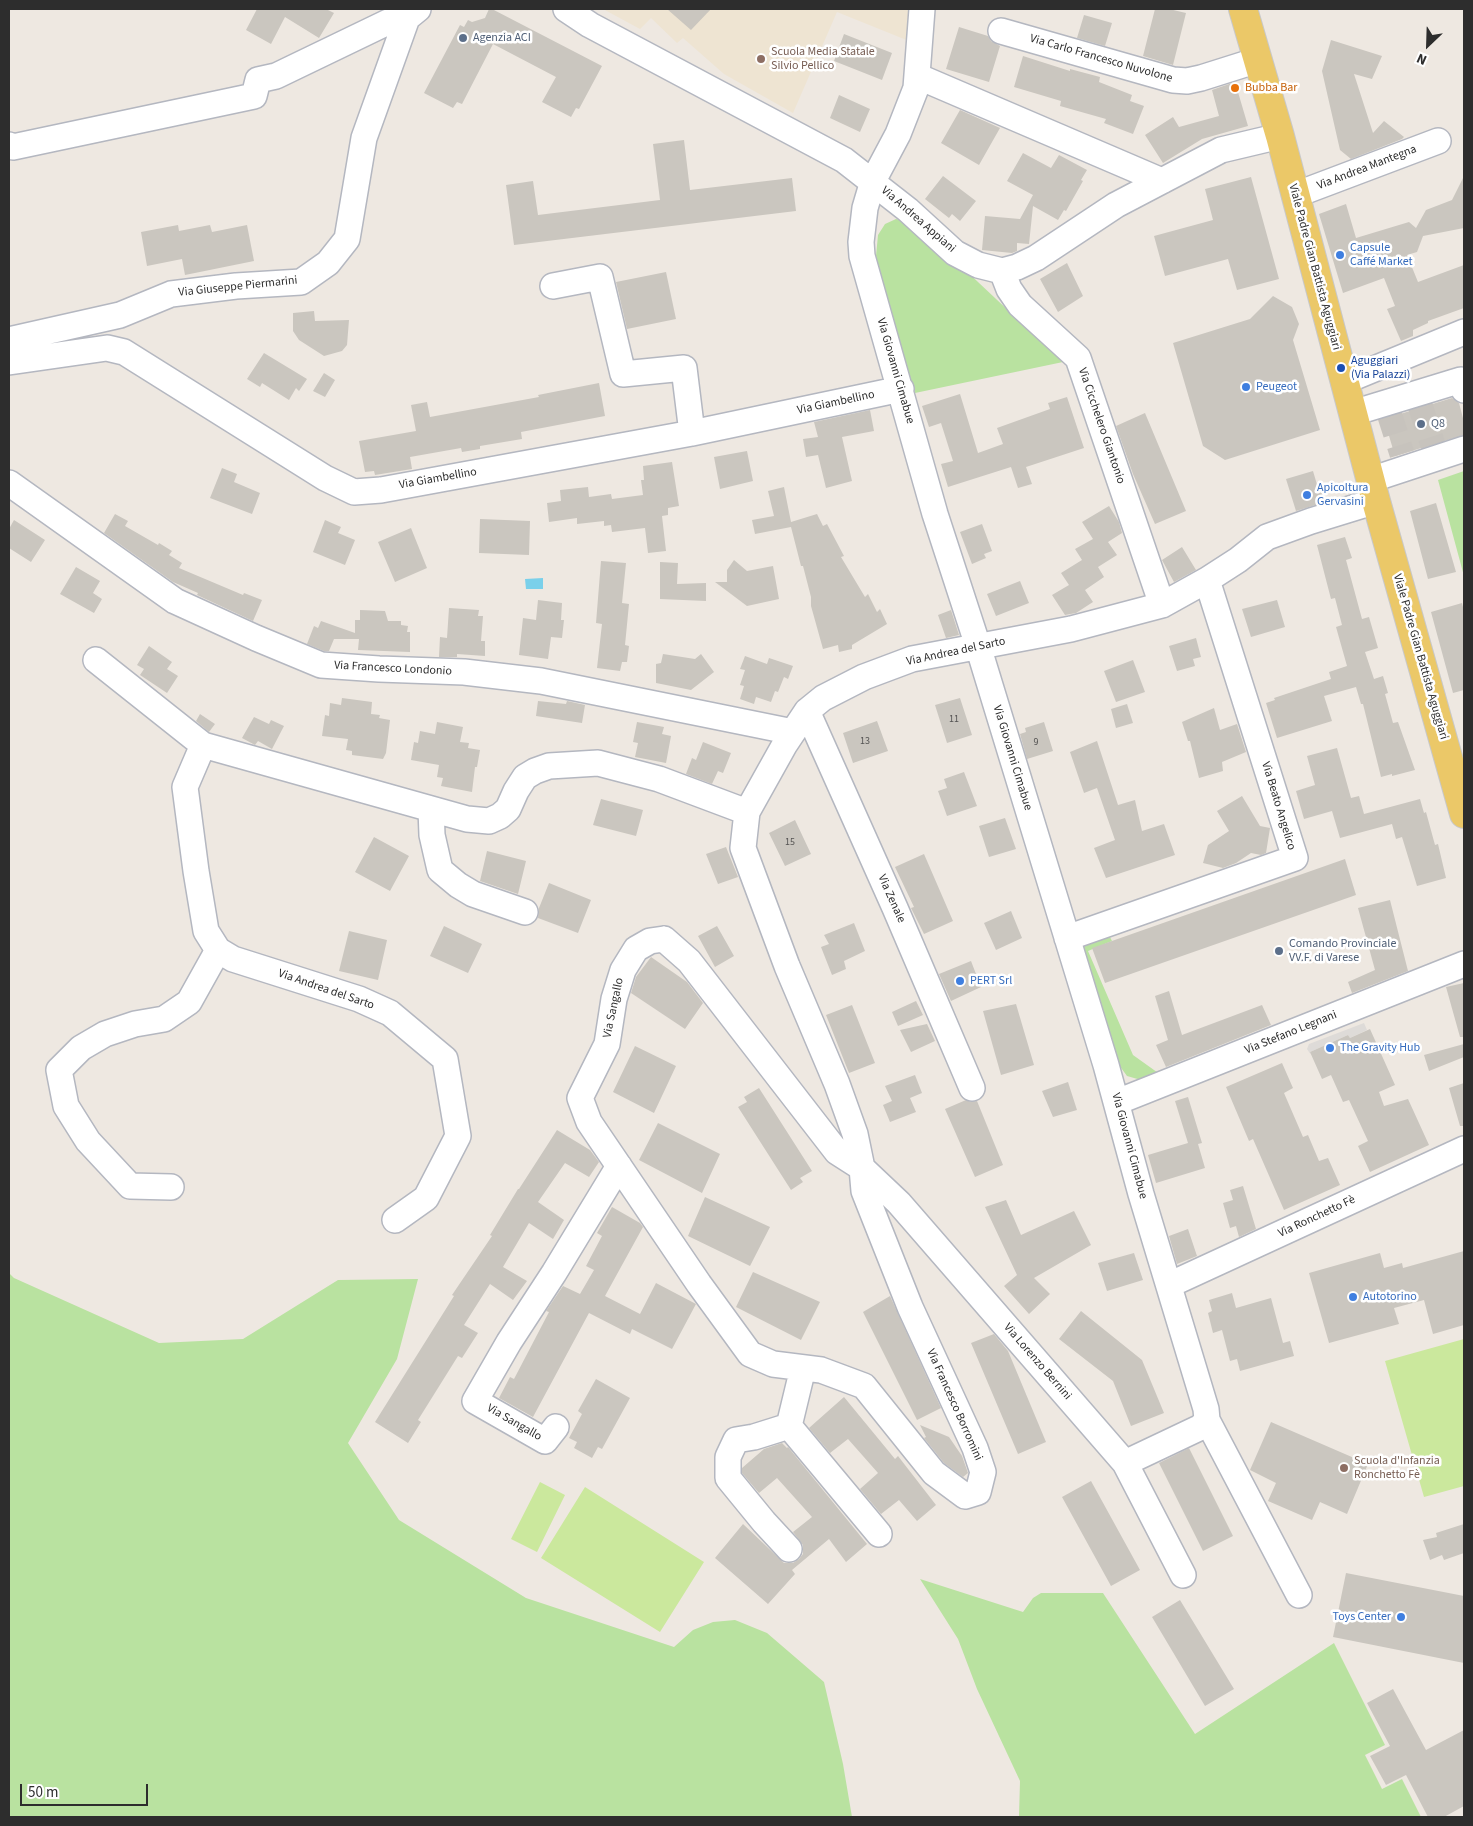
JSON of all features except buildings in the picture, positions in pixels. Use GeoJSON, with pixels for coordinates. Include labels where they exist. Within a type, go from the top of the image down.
{"type":"FeatureCollection","features":[{"type":"Feature","properties":{"kind":"main road","name":"Viale Padre Gian Battista Aguggiari"},"geometry":{"type":"LineString","coordinates":[[1243,9],[1280,136],[1373,491],[1464,814]]}},
{"type":"Feature","properties":{"kind":"street","name":"Via Andrea Appiani"},"geometry":{"type":"LineString","coordinates":[[566,9],[590,25],[844,160],[873,182],[955,253],[978,265],[1002,271]]}},
{"type":"Feature","properties":{"kind":"street","name":"Via Giovanni Cimabue"},"geometry":{"type":"LineString","coordinates":[[922,9],[916,88],[898,134],[873,182],[865,208],[861,242],[862,256],[935,514],[978,646],[1117,1102],[1141,1194],[1206,1409],[1207,1420],[1299,1595]]}},
{"type":"Feature","properties":{"kind":"street","name":"Via Giuseppe Piermarini"},"geometry":{"type":"LineString","coordinates":[[9,145],[13,147],[254,96],[258,80],[276,76],[388,22],[412,14]]}},
{"type":"Feature","properties":{"kind":"street","name":"Via Giuseppe Piermarini"},"geometry":{"type":"LineString","coordinates":[[9,340],[120,315],[171,294],[236,286],[301,282],[328,263],[347,238],[364,138],[412,14]]}},
{"type":"Feature","properties":{"kind":"street","name":"Via Carlo Francesco Nuvolone"},"geometry":{"type":"LineString","coordinates":[[1002,31],[1173,80],[1187,81],[1201,78],[1258,60]]}},
{"type":"Feature","properties":{"kind":"street"},"geometry":{"type":"LineString","coordinates":[[917,76],[1162,181]]}},
{"type":"Feature","properties":{"kind":"street"},"geometry":{"type":"LineString","coordinates":[[1002,271],[1017,268],[1036,258],[1116,206],[1221,150],[1280,136]]}},
{"type":"Feature","properties":{"kind":"street","name":"Via Andrea Mantegna"},"geometry":{"type":"LineString","coordinates":[[1295,195],[1438,141]]}},
{"type":"Feature","properties":{"kind":"street","name":"Via Cicchelero Giantonio"},"geometry":{"type":"LineString","coordinates":[[1002,271],[1009,289],[1020,305],[1078,358],[1162,605]]}},
{"type":"Feature","properties":{"kind":"street"},"geometry":{"type":"LineString","coordinates":[[553,286],[600,277],[624,374],[684,368],[692,433]]}},
{"type":"Feature","properties":{"kind":"street"},"geometry":{"type":"LineString","coordinates":[[1345,381],[1464,332]]}},
{"type":"Feature","properties":{"kind":"street","name":"Via Giambellino"},"geometry":{"type":"LineString","coordinates":[[9,362],[107,348],[124,352],[325,478],[354,492],[381,490],[692,433],[901,389]]}},
{"type":"Feature","properties":{"kind":"street"},"geometry":{"type":"LineString","coordinates":[[1353,413],[1463,385]]}},
{"type":"Feature","properties":{"kind":"street","name":"Via Andrea del Sarto"},"geometry":{"type":"LineString","coordinates":[[747,812],[806,711],[823,698],[841,688],[904,662],[1071,629],[1162,605],[1207,580],[1238,560],[1268,537],[1311,521],[1373,491],[1419,457],[1464,449]]}},
{"type":"Feature","properties":{"kind":"street","name":"Via Francesco Londonio"},"geometry":{"type":"LineString","coordinates":[[9,483],[175,601],[321,665],[464,672],[540,681],[793,732]]}},
{"type":"Feature","properties":{"kind":"street","name":"Via Beato Angelico"},"geometry":{"type":"LineString","coordinates":[[1067,938],[1294,858],[1207,580]]}},
{"type":"Feature","properties":{"kind":"street"},"geometry":{"type":"LineString","coordinates":[[96,660],[203,746],[467,819],[489,820],[500,816],[508,810],[516,791],[525,777],[536,771],[549,766],[598,763],[659,779],[747,812],[743,848],[787,966],[837,1084],[855,1134],[863,1180]]}},
{"type":"Feature","properties":{"kind":"street","name":"Via Zenale"},"geometry":{"type":"LineString","coordinates":[[806,711],[891,899],[972,1088]]}},
{"type":"Feature","properties":{"kind":"street"},"geometry":{"type":"LineString","coordinates":[[172,1187],[130,1186],[88,1141],[66,1106],[58,1070],[81,1048],[105,1034],[135,1024],[164,1019],[190,1002],[218,950],[206,931],[184,787],[203,746]]}},
{"type":"Feature","properties":{"kind":"street"},"geometry":{"type":"LineString","coordinates":[[431,809],[432,835],[440,870],[458,886],[473,894],[525,912]]}},
{"type":"Feature","properties":{"kind":"street","name":"Via Sangallo"},"geometry":{"type":"LineString","coordinates":[[556,1427],[545,1441],[475,1401],[509,1342],[554,1273],[619,1166],[589,1122],[580,1098],[607,1044],[614,999],[623,970],[636,949],[650,941],[664,939],[689,961],[837,1152],[863,1180]]}},
{"type":"Feature","properties":{"kind":"street","name":"Via Andrea del Sarto"},"geometry":{"type":"LineString","coordinates":[[218,950],[234,959],[359,999],[390,1013],[445,1059],[458,1136],[426,1198],[395,1220]]}},
{"type":"Feature","properties":{"kind":"street","name":"Via Stefano Legnani"},"geometry":{"type":"LineString","coordinates":[[1117,1102],[1464,964]]}},
{"type":"Feature","properties":{"kind":"street","name":"Via Ronchetto Fè"},"geometry":{"type":"LineString","coordinates":[[1169,1285],[1464,1149]]}},
{"type":"Feature","properties":{"kind":"street","name":"Via Francesco Borromini"},"geometry":{"type":"LineString","coordinates":[[619,1166],[699,1284],[750,1354],[773,1364],[821,1370],[864,1386],[934,1473],[965,1496],[978,1492],[983,1472],[975,1448],[910,1307],[863,1180]]}},
{"type":"Feature","properties":{"kind":"street","name":"Via Lorenzo Bernini"},"geometry":{"type":"LineString","coordinates":[[863,1180],[899,1203],[1125,1463],[1184,1575]]}},
{"type":"Feature","properties":{"kind":"street"},"geometry":{"type":"LineString","coordinates":[[789,1426],[802,1368]]}},
{"type":"Feature","properties":{"kind":"street"},"geometry":{"type":"LineString","coordinates":[[1125,1463],[1200,1427],[1207,1420]]}},
{"type":"Feature","properties":{"kind":"street"},"geometry":{"type":"LineString","coordinates":[[789,1426],[879,1534]]}},
{"type":"Feature","properties":{"kind":"street"},"geometry":{"type":"LineString","coordinates":[[789,1426],[754,1437],[736,1440],[728,1457],[728,1478],[764,1522],[789,1548]]}},
{"type":"Feature","properties":{"kind":"shaded area","name":"Scuola Media Statale Silvio Pellico"},"geometry":{"type":"Polygon","coordinates":[[[603,9],[910,9],[909,41],[837,12],[793,113],[724,74],[683,38],[677,43],[651,18],[640,29],[603,9]]]}},
{"type":"Feature","properties":{"kind":"shaded area"},"geometry":{"type":"Polygon","coordinates":[[[1364,1023],[1367,1030],[1350,1038],[1348,1035],[1310,1052],[1311,1055],[1307,1049],[1309,1044],[1364,1023]]]}},
{"type":"Feature","properties":{"kind":"green space"},"geometry":{"type":"Polygon","coordinates":[[[896,219],[912,223],[927,234],[1063,362],[915,393],[889,318],[876,256],[878,235],[885,224],[896,219]]]}},
{"type":"Feature","properties":{"kind":"green space"},"geometry":{"type":"Polygon","coordinates":[[[1464,471],[1464,576],[1438,480],[1464,471]]]}},
{"type":"Feature","properties":{"kind":"green space"},"geometry":{"type":"Polygon","coordinates":[[[1106,929],[1112,941],[1088,951],[1133,1055],[1161,1075],[1141,1080],[1127,1076],[1116,1061],[1086,969],[1081,938],[1106,929]]]}},
{"type":"Feature","properties":{"kind":"green space"},"geometry":{"type":"Polygon","coordinates":[[[9,1273],[14,1278],[159,1343],[243,1339],[338,1280],[418,1279],[397,1359],[348,1443],[399,1520],[526,1598],[674,1647],[693,1630],[713,1622],[735,1620],[767,1633],[824,1682],[843,1764],[852,1817],[9,1817],[9,1273]]]}},
{"type":"Feature","properties":{"kind":"green space"},"geometry":{"type":"Polygon","coordinates":[[[1464,1339],[1464,1486],[1424,1497],[1385,1361],[1464,1339]]]}},
{"type":"Feature","properties":{"kind":"green space"},"geometry":{"type":"Polygon","coordinates":[[[540,1482],[565,1495],[537,1552],[511,1539],[540,1482]]]}},
{"type":"Feature","properties":{"kind":"green space"},"geometry":{"type":"Polygon","coordinates":[[[585,1487],[704,1562],[660,1632],[541,1558],[585,1487]]]}},
{"type":"Feature","properties":{"kind":"green space"},"geometry":{"type":"Polygon","coordinates":[[[920,1579],[1023,1612],[1033,1598],[1041,1593],[1103,1593],[1195,1734],[1334,1643],[1385,1745],[1365,1755],[1382,1789],[1402,1779],[1421,1817],[1019,1817],[1020,1781],[977,1689],[958,1639],[920,1579]]]}},
{"type":"Feature","properties":{"kind":"water"},"geometry":{"type":"Polygon","coordinates":[[[543,578],[543,589],[526,589],[525,579],[543,578]]]}},
{"type":"Feature","properties":{"kind":"tunnel"},"geometry":{"type":"LineString","coordinates":[[1419,402],[1433,445]]}},
{"type":"Feature","properties":{"kind":"tunnel"},"geometry":{"type":"LineString","coordinates":[[1388,410],[1402,454]]}},
{"type":"Feature","properties":{"kind":"place","name":"Agenzia ACI"},"geometry":{"type":"Point","coordinates":[463,38]}},
{"type":"Feature","properties":{"kind":"place","name":"Scuola Media Statale Silvio Pellico"},"geometry":{"type":"Point","coordinates":[761,59]}},
{"type":"Feature","properties":{"kind":"place","name":"Bubba Bar"},"geometry":{"type":"Point","coordinates":[1235,88]}},
{"type":"Feature","properties":{"kind":"place","name":"Capsule Caffé Market"},"geometry":{"type":"Point","coordinates":[1340,255]}},
{"type":"Feature","properties":{"kind":"place","name":"Aguggiari (Via Palazzi)"},"geometry":{"type":"Point","coordinates":[1341,368]}},
{"type":"Feature","properties":{"kind":"place","name":"Peugeot"},"geometry":{"type":"Point","coordinates":[1246,387]}},
{"type":"Feature","properties":{"kind":"place","name":"Q8"},"geometry":{"type":"Point","coordinates":[1421,424]}},
{"type":"Feature","properties":{"kind":"place","name":"Apicoltura Gervasini"},"geometry":{"type":"Point","coordinates":[1307,495]}},
{"type":"Feature","properties":{"kind":"place","name":"Comando Provinciale VV.F. di Varese"},"geometry":{"type":"Point","coordinates":[1279,951]}},
{"type":"Feature","properties":{"kind":"place","name":"PERT Srl"},"geometry":{"type":"Point","coordinates":[960,981]}},
{"type":"Feature","properties":{"kind":"place","name":"The Gravity Hub"},"geometry":{"type":"Point","coordinates":[1330,1048]}},
{"type":"Feature","properties":{"kind":"place","name":"Autotorino"},"geometry":{"type":"Point","coordinates":[1353,1297]}},
{"type":"Feature","properties":{"kind":"place","name":"Scuola d'Infanzia Ronchetto Fè"},"geometry":{"type":"Point","coordinates":[1344,1468]}},
{"type":"Feature","properties":{"kind":"place","name":"Toys Center"},"geometry":{"type":"Point","coordinates":[1401,1617]}}]}
